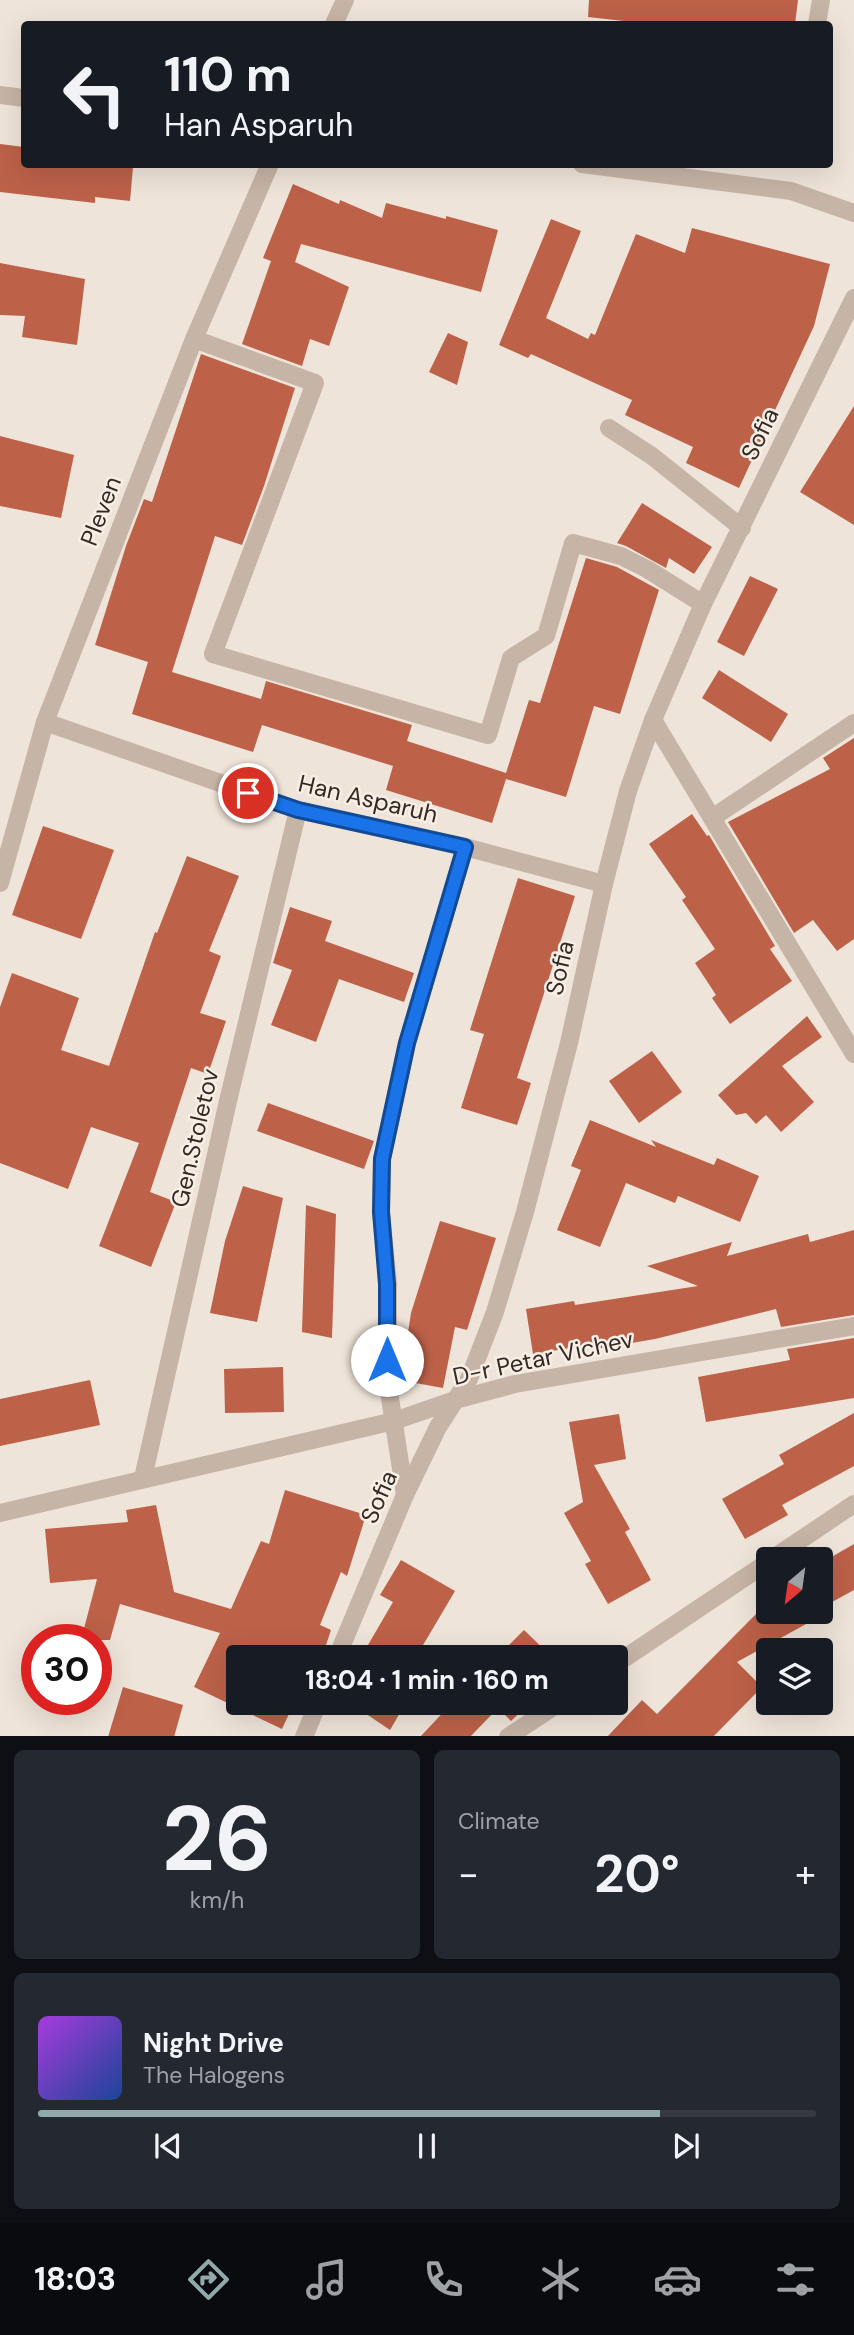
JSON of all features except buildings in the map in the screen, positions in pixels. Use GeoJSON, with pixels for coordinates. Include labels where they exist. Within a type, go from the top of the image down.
{"type":"FeatureCollection","features":[{"type":"Feature","properties":{"kind":"street"},"geometry":{"type":"LineString","coordinates":[[335,21],[345,0]]}},
{"type":"Feature","properties":{"kind":"street"},"geometry":{"type":"LineString","coordinates":[[818,21],[821,0]]}},
{"type":"Feature","properties":{"kind":"street"},"geometry":{"type":"LineString","coordinates":[[0,95],[21,98]]}},
{"type":"Feature","properties":{"kind":"street","name":"Pleven"},"geometry":{"type":"LineString","coordinates":[[0,883],[45,722],[194,339],[268,168]]}},
{"type":"Feature","properties":{"kind":"street"},"geometry":{"type":"LineString","coordinates":[[613,168],[791,191],[854,213]]}},
{"type":"Feature","properties":{"kind":"street","name":"Sofia"},"geometry":{"type":"LineString","coordinates":[[342,1645],[405,1495],[438,1427],[469,1379],[495,1312],[525,1212],[569,1043],[604,884],[628,792],[653,720],[703,604],[854,298]]}},
{"type":"Feature","properties":{"kind":"street"},"geometry":{"type":"LineString","coordinates":[[194,339],[315,383],[213,653],[488,735],[511,658],[546,636],[573,543],[621,556],[648,569],[703,604]]}},
{"type":"Feature","properties":{"kind":"street"},"geometry":{"type":"LineString","coordinates":[[609,428],[652,456],[742,528]]}},
{"type":"Feature","properties":{"kind":"street"},"geometry":{"type":"LineString","coordinates":[[653,720],[854,1054]]}},
{"type":"Feature","properties":{"kind":"street","name":"Han Asparuh"},"geometry":{"type":"LineString","coordinates":[[45,722],[298,810],[465,847],[604,884]]}},
{"type":"Feature","properties":{"kind":"street"},"geometry":{"type":"LineString","coordinates":[[712,818],[854,723]]}},
{"type":"Feature","properties":{"kind":"street","name":"Gen.Stoletov"},"geometry":{"type":"LineString","coordinates":[[143,1478],[225,1114],[298,810]]}},
{"type":"Feature","properties":{"kind":"street"},"geometry":{"type":"LineString","coordinates":[[405,1495],[388,1385],[387,1284],[381,1212],[382,1159],[407,1043],[465,847]]}},
{"type":"Feature","properties":{"kind":"street","name":"D-r Petar Vichev"},"geometry":{"type":"LineString","coordinates":[[0,1513],[394,1420],[515,1384],[854,1326]]}},
{"type":"Feature","properties":{"kind":"street"},"geometry":{"type":"LineString","coordinates":[[790,1547],[854,1504]]}},
{"type":"Feature","properties":{"kind":"street"},"geometry":{"type":"LineString","coordinates":[[628,1656],[756,1569]]}},
{"type":"Feature","properties":{"kind":"street"},"geometry":{"type":"LineString","coordinates":[[304,1736],[313,1715]]}},
{"type":"Feature","properties":{"kind":"street"},"geometry":{"type":"LineString","coordinates":[[510,1736],[541,1715]]}},
{"type":"Feature","properties":{"kind":"route"},"geometry":{"type":"LineString","coordinates":[[248,793],[298,810],[465,847],[407,1043],[382,1159],[381,1212],[387,1284],[387,1360]]}}]}
